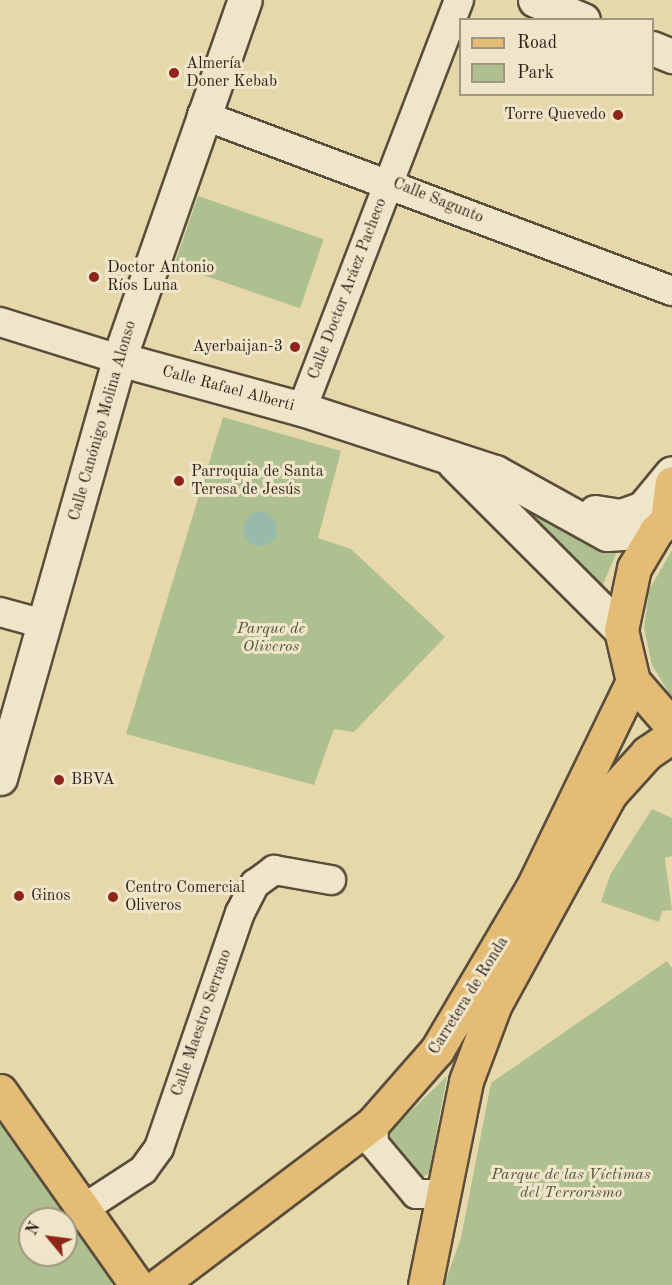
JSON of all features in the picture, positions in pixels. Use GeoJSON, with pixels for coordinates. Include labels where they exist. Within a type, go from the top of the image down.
{"type":"FeatureCollection","features":[{"type":"Feature","properties":{"kind":"main road"},"geometry":{"type":"LineString","coordinates":[[672,483],[665,523],[628,584],[621,630],[633,681],[672,726]]}},
{"type":"Feature","properties":{"kind":"main road","name":"Carretera de Ronda"},"geometry":{"type":"LineString","coordinates":[[159,1285],[373,1123],[437,1050],[472,997],[585,786],[633,681]]}},
{"type":"Feature","properties":{"kind":"main road","name":"Carretera de Ronda"},"geometry":{"type":"LineString","coordinates":[[425,1285],[466,1081],[495,1004],[610,794],[647,753],[672,736]]}},
{"type":"Feature","properties":{"kind":"main road"},"geometry":{"type":"LineString","coordinates":[[0,1091],[137,1285]]}},
{"type":"Feature","properties":{"kind":"street","name":"Calle Canónigo Molina Alonso"},"geometry":{"type":"LineString","coordinates":[[0,778],[119,359],[202,115],[245,0]]}},
{"type":"Feature","properties":{"kind":"street","name":"Calle Doctor Aráez Pacheco"},"geometry":{"type":"LineString","coordinates":[[302,409],[459,0]]}},
{"type":"Feature","properties":{"kind":"street"},"geometry":{"type":"LineString","coordinates":[[535,0],[578,18]]}},
{"type":"Feature","properties":{"kind":"street"},"geometry":{"type":"LineString","coordinates":[[654,49],[672,56]]}},
{"type":"Feature","properties":{"kind":"street","name":"Calle Sagunto"},"geometry":{"type":"LineString","coordinates":[[202,115],[390,182],[672,291]]}},
{"type":"Feature","properties":{"kind":"street","name":"Calle Rafael Alberti"},"geometry":{"type":"LineString","coordinates":[[0,322],[119,359],[302,409],[454,463],[495,472],[608,534],[665,523]]}},
{"type":"Feature","properties":{"kind":"street","name":"Calle Rafael Alberti"},"geometry":{"type":"LineString","coordinates":[[454,463],[621,630]]}},
{"type":"Feature","properties":{"kind":"street","name":"Calle Rafael Alberti"},"geometry":{"type":"LineString","coordinates":[[547,499],[604,514],[629,514],[650,503],[672,473]]}},
{"type":"Feature","properties":{"kind":"street"},"geometry":{"type":"LineString","coordinates":[[0,612],[44,624]]}},
{"type":"Feature","properties":{"kind":"street","name":"Calle Maestro Serrano"},"geometry":{"type":"LineString","coordinates":[[82,1209],[143,1170],[159,1148],[240,913],[255,884],[274,870],[331,880]]}},
{"type":"Feature","properties":{"kind":"street"},"geometry":{"type":"LineString","coordinates":[[373,1123],[374,1144],[416,1194],[436,1194],[444,1185]]}},
{"type":"Feature","properties":{"kind":"green space"},"geometry":{"type":"Polygon","coordinates":[[[198,196],[324,239],[300,308],[174,265],[198,196]]]}},
{"type":"Feature","properties":{"kind":"green space","name":"Parque de Oliveros"},"geometry":{"type":"Polygon","coordinates":[[[223,417],[341,451],[318,538],[351,549],[445,637],[354,732],[334,729],[314,785],[126,734],[223,417]]]}},
{"type":"Feature","properties":{"kind":"green space"},"geometry":{"type":"Polygon","coordinates":[[[510,496],[619,547],[601,589],[510,496]]]}},
{"type":"Feature","properties":{"kind":"green space"},"geometry":{"type":"Polygon","coordinates":[[[672,550],[672,698],[652,665],[644,628],[649,590],[672,550]]]}},
{"type":"Feature","properties":{"kind":"green space"},"geometry":{"type":"Polygon","coordinates":[[[652,809],[672,818],[672,856],[665,858],[672,910],[662,911],[659,922],[601,902],[610,875],[652,809]]]}},
{"type":"Feature","properties":{"kind":"green space","name":"Parque de las Víctimas del Terrorismo"},"geometry":{"type":"Polygon","coordinates":[[[667,961],[672,968],[672,1285],[444,1285],[461,1238],[491,1083],[667,961]]]}},
{"type":"Feature","properties":{"kind":"green space"},"geometry":{"type":"Polygon","coordinates":[[[447,1076],[429,1173],[421,1179],[387,1134],[447,1076]]]}},
{"type":"Feature","properties":{"kind":"green space"},"geometry":{"type":"Polygon","coordinates":[[[0,1113],[64,1207],[18,1207],[18,1267],[78,1267],[78,1228],[110,1275],[112,1285],[0,1285],[0,1113]]]}},
{"type":"Feature","properties":{"kind":"shaded area"},"geometry":{"type":"Polygon","coordinates":[[[260,512],[272,517],[277,529],[272,541],[260,546],[248,541],[243,529],[248,517],[260,512]]]}},
{"type":"Feature","properties":{"kind":"place","name":"Almería Doner Kebab"},"geometry":{"type":"Point","coordinates":[174,73]}},
{"type":"Feature","properties":{"kind":"place","name":"Torre Quevedo"},"geometry":{"type":"Point","coordinates":[618,115]}},
{"type":"Feature","properties":{"kind":"place","name":"Doctor Antonio Ríos Luna"},"geometry":{"type":"Point","coordinates":[94,277]}},
{"type":"Feature","properties":{"kind":"place","name":"Ayerbaijan-3"},"geometry":{"type":"Point","coordinates":[295,347]}},
{"type":"Feature","properties":{"kind":"place","name":"Parroquia de Santa Teresa de Jesús"},"geometry":{"type":"Point","coordinates":[179,481]}},
{"type":"Feature","properties":{"kind":"place","name":"BBVA"},"geometry":{"type":"Point","coordinates":[59,780]}},
{"type":"Feature","properties":{"kind":"place","name":"Ginos"},"geometry":{"type":"Point","coordinates":[19,896]}},
{"type":"Feature","properties":{"kind":"place","name":"Centro Comercial Oliveros"},"geometry":{"type":"Point","coordinates":[113,897]}}]}
